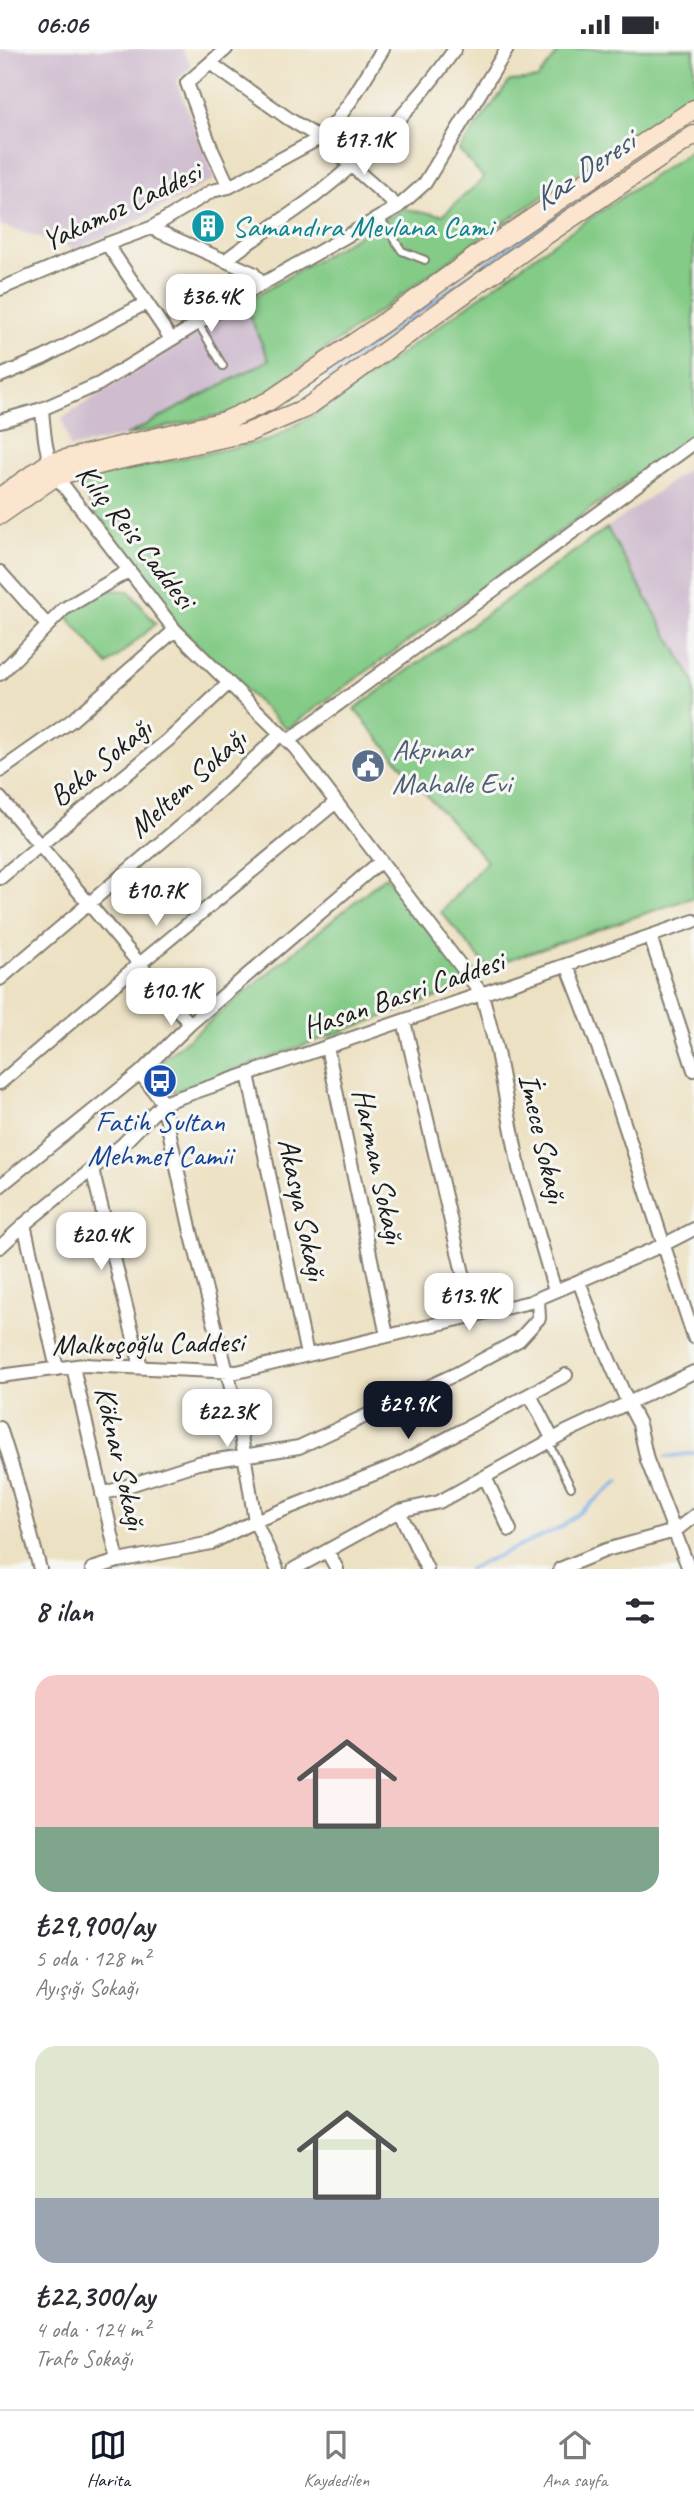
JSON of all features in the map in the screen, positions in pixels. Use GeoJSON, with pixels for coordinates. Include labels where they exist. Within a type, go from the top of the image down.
{"type":"FeatureCollection","features":[{"type":"Feature","properties":{"kind":"main road"},"geometry":{"type":"LineString","coordinates":[[2,512],[52,469],[225,421],[269,401],[476,256],[694,109]]}},
{"type":"Feature","properties":{"kind":"main road"},"geometry":{"type":"LineString","coordinates":[[52,469],[114,461],[247,433],[306,408],[546,235],[694,135]]}},
{"type":"Feature","properties":{"kind":"street","name":"Yakamoz Caddesi"},"geometry":{"type":"LineString","coordinates":[[0,289],[151,228],[212,191],[229,187],[187,83],[226,49]]}},
{"type":"Feature","properties":{"kind":"street"},"geometry":{"type":"LineString","coordinates":[[229,187],[320,138],[352,99],[383,49]]}},
{"type":"Feature","properties":{"kind":"street"},"geometry":{"type":"LineString","coordinates":[[226,260],[353,165],[426,91],[455,49]]}},
{"type":"Feature","properties":{"kind":"street"},"geometry":{"type":"LineString","coordinates":[[0,421],[42,409],[99,384],[262,284],[398,207],[425,183],[507,49]]}},
{"type":"Feature","properties":{"kind":"street"},"geometry":{"type":"LineString","coordinates":[[210,64],[289,120],[320,138],[398,207]]}},
{"type":"Feature","properties":{"kind":"street"},"geometry":{"type":"LineString","coordinates":[[151,228],[253,273],[262,284]]}},
{"type":"Feature","properties":{"kind":"street"},"geometry":{"type":"LineString","coordinates":[[107,244],[172,339]]}},
{"type":"Feature","properties":{"kind":"street"},"geometry":{"type":"LineString","coordinates":[[0,276],[22,279]]}},
{"type":"Feature","properties":{"kind":"street"},"geometry":{"type":"LineString","coordinates":[[0,376],[43,358],[146,303]]}},
{"type":"Feature","properties":{"kind":"street","name":"Kılıç Reis Caddesi"},"geometry":{"type":"LineString","coordinates":[[42,409],[45,452],[52,469],[128,571],[175,630],[285,738],[482,995]]}},
{"type":"Feature","properties":{"kind":"street","name":"Meltem Sokağı"},"geometry":{"type":"LineString","coordinates":[[0,979],[285,738],[694,443]]}},
{"type":"Feature","properties":{"kind":"street"},"geometry":{"type":"LineString","coordinates":[[0,674],[64,609],[128,571]]}},
{"type":"Feature","properties":{"kind":"street"},"geometry":{"type":"LineString","coordinates":[[0,572],[47,625]]}},
{"type":"Feature","properties":{"kind":"street"},"geometry":{"type":"LineString","coordinates":[[0,771],[71,721],[175,630]]}},
{"type":"Feature","properties":{"kind":"street","name":"Beka Sokağı"},"geometry":{"type":"LineString","coordinates":[[0,878],[173,736],[229,683]]}},
{"type":"Feature","properties":{"kind":"street"},"geometry":{"type":"LineString","coordinates":[[0,798],[190,1024]]}},
{"type":"Feature","properties":{"kind":"street"},"geometry":{"type":"LineString","coordinates":[[0,1083],[139,964],[336,802]]}},
{"type":"Feature","properties":{"kind":"street"},"geometry":{"type":"LineString","coordinates":[[0,1186],[140,1073],[190,1024],[381,861]]}},
{"type":"Feature","properties":{"kind":"street","name":"Hasan Basri Caddesi"},"geometry":{"type":"LineString","coordinates":[[163,1103],[694,921]]}},
{"type":"Feature","properties":{"kind":"street"},"geometry":{"type":"LineString","coordinates":[[650,936],[694,1070]]}},
{"type":"Feature","properties":{"kind":"street"},"geometry":{"type":"LineString","coordinates":[[567,965],[626,1127],[694,1337]]}},
{"type":"Feature","properties":{"kind":"street","name":"İmece Sokağı"},"geometry":{"type":"LineString","coordinates":[[482,995],[497,1052],[519,1168],[555,1291]]}},
{"type":"Feature","properties":{"kind":"street"},"geometry":{"type":"LineString","coordinates":[[404,1021],[472,1316]]}},
{"type":"Feature","properties":{"kind":"street","name":"Harman Sokağı"},"geometry":{"type":"LineString","coordinates":[[327,1047],[387,1336]]}},
{"type":"Feature","properties":{"kind":"street"},"geometry":{"type":"LineString","coordinates":[[140,1073],[163,1103],[191,1233],[237,1411],[255,1521],[277,1569]]}},
{"type":"Feature","properties":{"kind":"street","name":"Akasya Sokağı"},"geometry":{"type":"LineString","coordinates":[[248,1074],[307,1355]]}},
{"type":"Feature","properties":{"kind":"street"},"geometry":{"type":"LineString","coordinates":[[0,1247],[24,1224],[122,1145],[163,1103]]}},
{"type":"Feature","properties":{"kind":"street"},"geometry":{"type":"LineString","coordinates":[[92,1169],[141,1367]]}},
{"type":"Feature","properties":{"kind":"street"},"geometry":{"type":"LineString","coordinates":[[24,1224],[57,1369]]}},
{"type":"Feature","properties":{"kind":"street","name":"Malkoçoğlu Caddesi"},"geometry":{"type":"LineString","coordinates":[[0,1376],[73,1367],[237,1371],[538,1299],[694,1229]]}},
{"type":"Feature","properties":{"kind":"street"},"geometry":{"type":"LineString","coordinates":[[579,1281],[600,1339],[639,1424],[647,1460],[689,1569]]}},
{"type":"Feature","properties":{"kind":"street"},"geometry":{"type":"LineString","coordinates":[[102,1494],[198,1463],[299,1447],[456,1374],[519,1340],[539,1318],[538,1299]]}},
{"type":"Feature","properties":{"kind":"street","name":"Köknar Sokağı"},"geometry":{"type":"LineString","coordinates":[[73,1367],[118,1561]]}},
{"type":"Feature","properties":{"kind":"street"},"geometry":{"type":"LineString","coordinates":[[294,1569],[399,1511],[439,1502],[550,1441],[694,1371]]}},
{"type":"Feature","properties":{"kind":"street"},"geometry":{"type":"LineString","coordinates":[[92,1569],[118,1561],[211,1543],[255,1521],[397,1465],[566,1375]]}},
{"type":"Feature","properties":{"kind":"street"},"geometry":{"type":"LineString","coordinates":[[530,1395],[550,1441]]}},
{"type":"Feature","properties":{"kind":"street"},"geometry":{"type":"LineString","coordinates":[[0,1428],[40,1569]]}},
{"type":"Feature","properties":{"kind":"street"},"geometry":{"type":"LineString","coordinates":[[485,1477],[510,1530]]}},
{"type":"Feature","properties":{"kind":"street"},"geometry":{"type":"LineString","coordinates":[[399,1511],[427,1569]]}},
{"type":"Feature","properties":{"kind":"street"},"geometry":{"type":"LineString","coordinates":[[560,1569],[606,1550],[675,1531],[694,1516]]}},
{"type":"Feature","properties":{"kind":"street"},"geometry":{"type":"LineString","coordinates":[[327,1551],[337,1569]]}},
{"type":"Feature","properties":{"kind":"lane"},"geometry":{"type":"LineString","coordinates":[[379,217],[402,251],[425,260]]}},
{"type":"Feature","properties":{"kind":"lane"},"geometry":{"type":"LineString","coordinates":[[198,323],[223,366]]}},
{"type":"Feature","properties":{"kind":"lane"},"geometry":{"type":"LineString","coordinates":[[550,1441],[571,1487]]}},
{"type":"Feature","properties":{"kind":"shaded area"},"geometry":{"type":"Polygon","coordinates":[[[0,49],[182,49],[192,66],[176,81],[215,179],[121,229],[75,249],[0,225],[0,49]]]}},
{"type":"Feature","properties":{"kind":"shaded area"},"geometry":{"type":"Polygon","coordinates":[[[244,303],[269,360],[125,436],[70,448],[62,418],[244,303]]]}},
{"type":"Feature","properties":{"kind":"shaded area"},"geometry":{"type":"Polygon","coordinates":[[[694,465],[694,682],[607,528],[694,465]]]}},
{"type":"Feature","properties":{"kind":"green space"},"geometry":{"type":"Polygon","coordinates":[[[561,49],[694,49],[694,97],[479,239],[242,410],[125,436],[269,360],[244,303],[403,209],[443,215],[484,178],[459,150],[510,81],[537,79],[561,49]]]}},
{"type":"Feature","properties":{"kind":"green space"},"geometry":{"type":"Polygon","coordinates":[[[694,149],[694,434],[287,729],[179,629],[101,525],[77,480],[270,440],[333,403],[556,241],[694,149]]]}},
{"type":"Feature","properties":{"kind":"green space"},"geometry":{"type":"Polygon","coordinates":[[[607,528],[694,682],[694,897],[487,967],[441,912],[487,861],[354,709],[607,528]]]}},
{"type":"Feature","properties":{"kind":"green space"},"geometry":{"type":"Polygon","coordinates":[[[106,590],[129,591],[156,624],[108,665],[65,614],[106,590]]]}},
{"type":"Feature","properties":{"kind":"green space"},"geometry":{"type":"Polygon","coordinates":[[[386,876],[471,985],[174,1092],[159,1063],[386,876]]]}},
{"type":"Feature","properties":{"kind":"waterway","name":"Kaz Deresi"},"geometry":{"type":"LineString","coordinates":[[328,378],[485,264],[694,123]]}},
{"type":"Feature","properties":{"kind":"waterway"},"geometry":{"type":"LineString","coordinates":[[666,1457],[694,1453]]}},
{"type":"Feature","properties":{"kind":"waterway"},"geometry":{"type":"LineString","coordinates":[[469,1569],[560,1528],[619,1481]]}},
{"type":"Feature","properties":{"kind":"place","name":"Samandıra Mevlana Cami"},"geometry":{"type":"Point","coordinates":[208,226]}},
{"type":"Feature","properties":{"kind":"place","name":"Akpınar Mahalle Evi"},"geometry":{"type":"Point","coordinates":[368,766]}},
{"type":"Feature","properties":{"kind":"place","name":"Fatih Sultan Mehmet Camii"},"geometry":{"type":"Point","coordinates":[160,1081]}}]}
